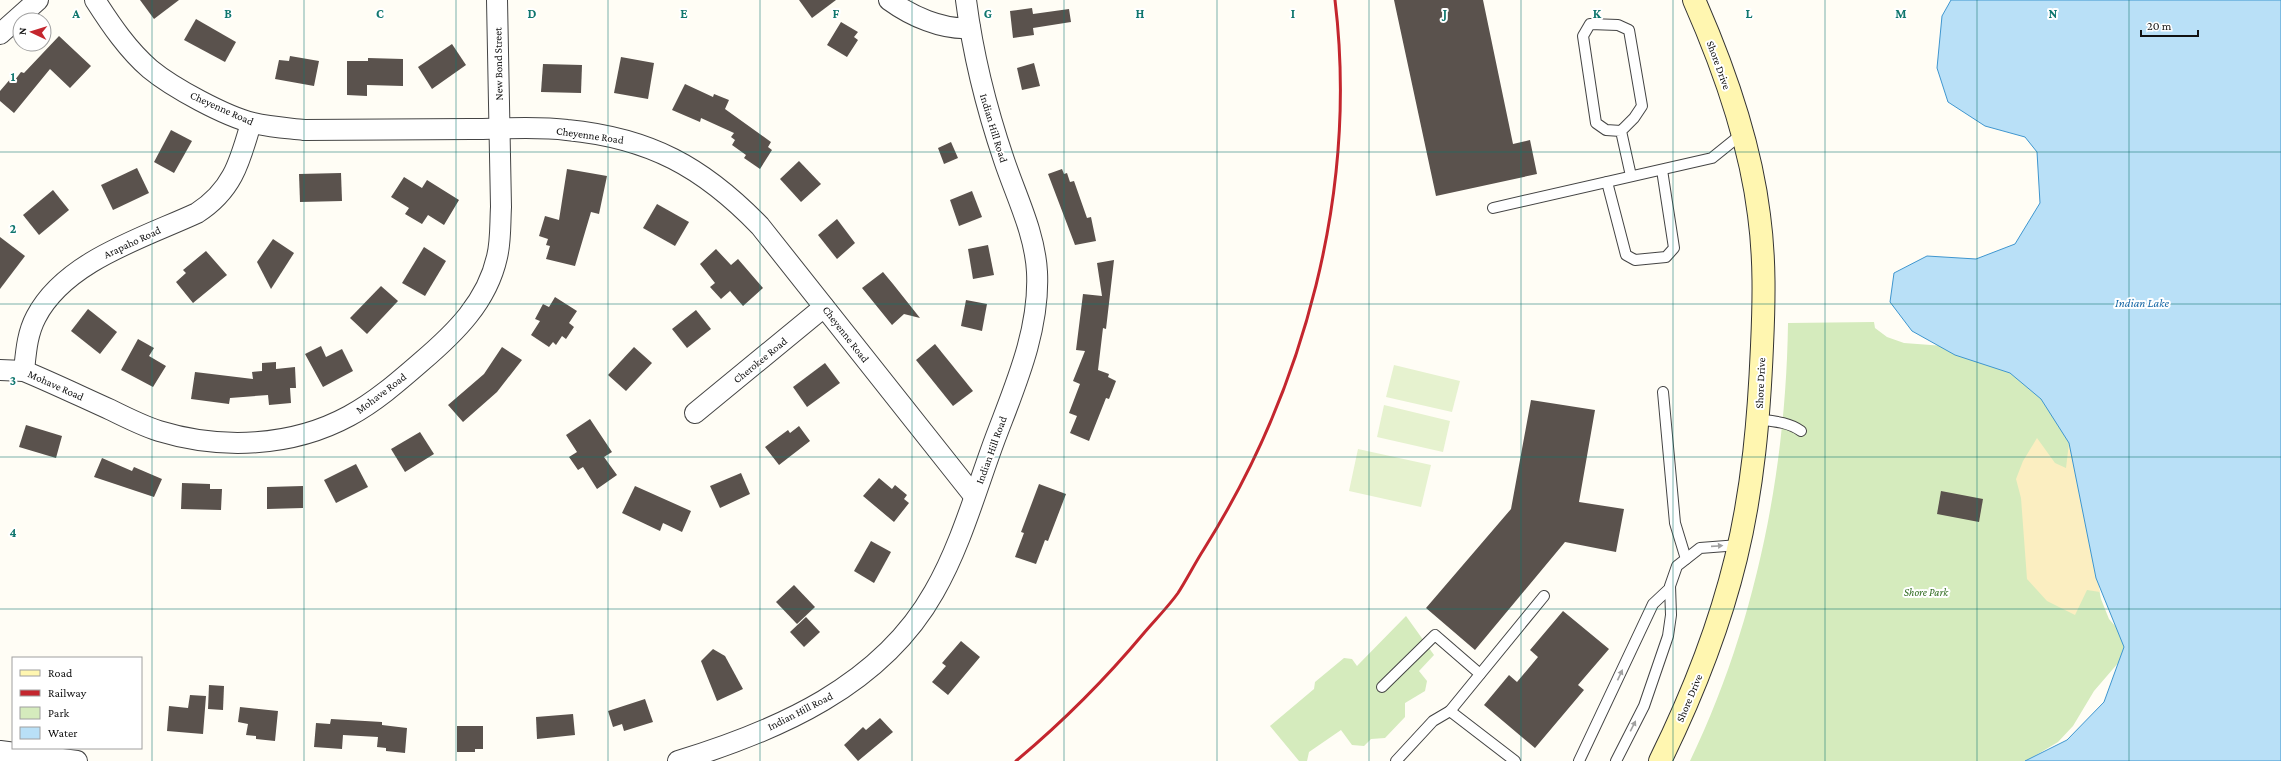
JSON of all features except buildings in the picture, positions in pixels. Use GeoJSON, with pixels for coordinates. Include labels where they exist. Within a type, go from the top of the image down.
{"type":"FeatureCollection","features":[{"type":"Feature","properties":{"kind":"main road","name":"Shore Drive"},"geometry":{"type":"LineString","coordinates":[[1660,761],[1698,678],[1726,597],[1739,545],[1752,471],[1758,419],[1764,301],[1760,216],[1743,133],[1694,0]]}},
{"type":"Feature","properties":{"kind":"street"},"geometry":{"type":"LineString","coordinates":[[0,34],[38,0]]}},
{"type":"Feature","properties":{"kind":"street","name":"Cheyenne Road"},"geometry":{"type":"LineString","coordinates":[[95,0],[115,29],[150,68],[170,84],[196,98],[252,123],[278,128],[304,130],[566,129],[628,141],[657,150],[685,164],[710,180],[735,200],[760,226],[974,496]]}},
{"type":"Feature","properties":{"kind":"street","name":"New Bond Street"},"geometry":{"type":"LineString","coordinates":[[497,0],[500,129]]}},
{"type":"Feature","properties":{"kind":"street"},"geometry":{"type":"LineString","coordinates":[[889,0],[935,23],[958,29],[970,28]]}},
{"type":"Feature","properties":{"kind":"street","name":"Indian Hill Road"},"geometry":{"type":"LineString","coordinates":[[678,761],[722,746],[790,719],[848,685],[880,659],[912,626],[935,590],[953,555],[1025,356],[1035,311],[1037,274],[1033,245],[988,111],[974,57],[966,0]]}},
{"type":"Feature","properties":{"kind":"street","name":"Arapaho Road"},"geometry":{"type":"LineString","coordinates":[[24,371],[28,338],[36,317],[50,296],[67,278],[86,264],[197,213],[210,204],[231,180],[239,165],[252,123]]}},
{"type":"Feature","properties":{"kind":"street","name":"Mohave Road"},"geometry":{"type":"LineString","coordinates":[[0,370],[24,371],[149,428],[188,438],[234,442],[277,440],[306,434],[337,422],[374,401],[433,351],[468,316],[486,289],[496,262],[500,240],[500,129]]}},
{"type":"Feature","properties":{"kind":"street","name":"Cherokee Road"},"geometry":{"type":"LineString","coordinates":[[695,413],[824,307]]}},
{"type":"Feature","properties":{"kind":"street"},"geometry":{"type":"LineString","coordinates":[[0,752],[77,761]]}},
{"type":"Feature","properties":{"kind":"lane"},"geometry":{"type":"LineString","coordinates":[[1590,24],[1618,26],[1629,30],[1642,106],[1634,118],[1621,131],[1606,130],[1596,123],[1583,36],[1590,24]]}},
{"type":"Feature","properties":{"kind":"lane"},"geometry":{"type":"LineString","coordinates":[[1621,131],[1632,176]]}},
{"type":"Feature","properties":{"kind":"lane"},"geometry":{"type":"LineString","coordinates":[[1493,208],[1712,158],[1743,133]]}},
{"type":"Feature","properties":{"kind":"lane"},"geometry":{"type":"LineString","coordinates":[[1607,182],[1626,255],[1635,260],[1666,257],[1674,248],[1662,170]]}},
{"type":"Feature","properties":{"kind":"lane"},"geometry":{"type":"LineString","coordinates":[[1663,392],[1675,523],[1686,559]]}},
{"type":"Feature","properties":{"kind":"lane"},"geometry":{"type":"LineString","coordinates":[[1758,419],[1796,427],[1801,431]]}},
{"type":"Feature","properties":{"kind":"lane"},"geometry":{"type":"LineString","coordinates":[[1616,761],[1644,706],[1668,636],[1671,616],[1670,588],[1677,566],[1700,548],[1739,545]]}},
{"type":"Feature","properties":{"kind":"lane"},"geometry":{"type":"LineString","coordinates":[[1579,761],[1653,604],[1670,588]]}},
{"type":"Feature","properties":{"kind":"lane"},"geometry":{"type":"LineString","coordinates":[[1396,761],[1433,722],[1450,711],[1544,596]]}},
{"type":"Feature","properties":{"kind":"lane"},"geometry":{"type":"LineString","coordinates":[[1382,687],[1435,635],[1480,674]]}},
{"type":"Feature","properties":{"kind":"lane"},"geometry":{"type":"LineString","coordinates":[[1450,711],[1515,761]]}},
{"type":"Feature","properties":{"kind":"green space","name":"Shore Park"},"geometry":{"type":"Polygon","coordinates":[[[1874,322],[1875,328],[1887,337],[1904,343],[1944,346],[1967,350],[2030,382],[2070,440],[2101,599],[2109,619],[2129,642],[2119,662],[2094,691],[2073,726],[2058,742],[2026,761],[1690,761],[1713,710],[1732,657],[1749,603],[1763,548],[1781,436],[1786,379],[1788,323],[1874,322]]]}},
{"type":"Feature","properties":{"kind":"green space"},"geometry":{"type":"Polygon","coordinates":[[[1394,365],[1460,381],[1452,412],[1386,397],[1394,365]]]}},
{"type":"Feature","properties":{"kind":"green space"},"geometry":{"type":"Polygon","coordinates":[[[1384,405],[1450,421],[1443,452],[1377,437],[1384,405]]]}},
{"type":"Feature","properties":{"kind":"green space"},"geometry":{"type":"Polygon","coordinates":[[[1358,449],[1431,465],[1421,507],[1349,491],[1358,449]]]}},
{"type":"Feature","properties":{"kind":"green space"},"geometry":{"type":"Polygon","coordinates":[[[1406,616],[1434,655],[1419,671],[1427,681],[1425,691],[1405,703],[1405,717],[1385,738],[1371,739],[1364,746],[1352,745],[1341,730],[1309,752],[1307,761],[1299,761],[1270,726],[1314,689],[1315,682],[1344,658],[1352,659],[1357,666],[1406,616]]]}},
{"type":"Feature","properties":{"kind":"sand"},"geometry":{"type":"Polygon","coordinates":[[[2037,438],[2055,463],[2066,468],[2069,443],[2100,592],[2087,590],[2075,615],[2047,601],[2027,579],[2021,498],[2016,479],[2023,461],[2037,438]]]}},
{"type":"Feature","properties":{"kind":"water","name":"Indian Lake"},"geometry":{"type":"Polygon","coordinates":[[[1951,0],[2281,0],[2281,761],[2025,761],[2067,740],[2104,702],[2124,647],[2096,578],[2069,443],[2041,399],[2010,373],[1955,355],[1912,331],[1890,302],[1894,273],[1927,256],[1976,259],[2015,244],[2040,203],[2037,152],[2025,137],[1985,126],[1948,102],[1937,68],[1942,16],[1951,0]]]}},
{"type":"Feature","properties":{"kind":"railway"},"geometry":{"type":"LineString","coordinates":[[1016,761],[1051,731],[1098,684],[1129,651],[1178,593],[1240,487],[1270,422],[1296,355],[1316,285],[1330,215],[1338,143],[1340,72],[1335,0]]}}]}
